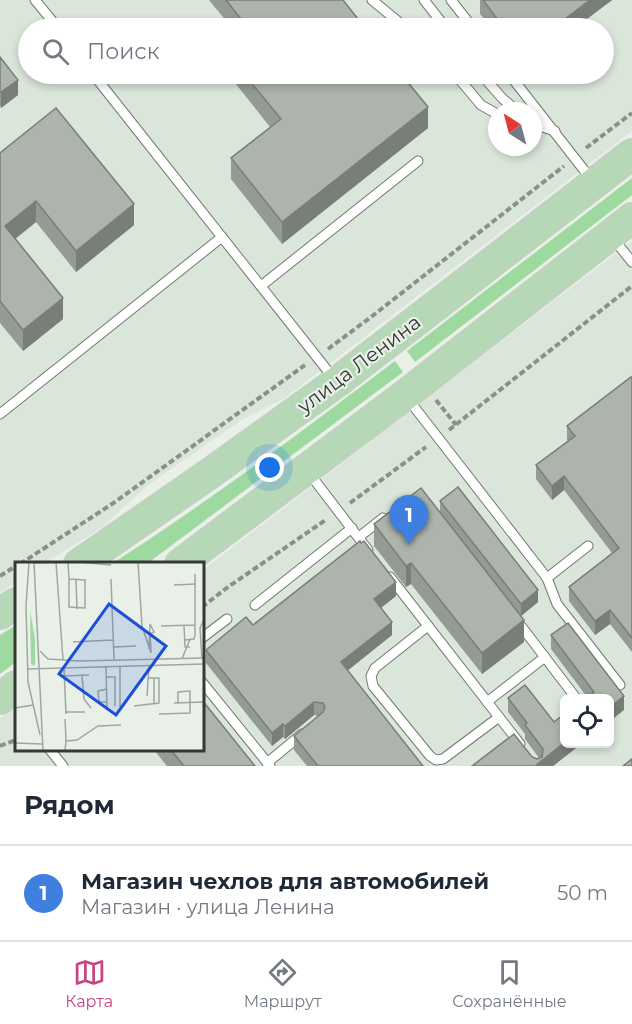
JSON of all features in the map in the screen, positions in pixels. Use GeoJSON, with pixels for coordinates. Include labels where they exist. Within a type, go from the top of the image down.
{"type":"FeatureCollection","features":[{"type":"Feature","properties":{"kind":"main road","name":"улица Ленина"},"geometry":{"type":"LineString","coordinates":[[82,562],[337,382],[632,154]]}},
{"type":"Feature","properties":{"kind":"main road"},"geometry":{"type":"LineString","coordinates":[[183,562],[405,395],[621,226]]}},
{"type":"Feature","properties":{"kind":"main road"},"geometry":{"type":"LineString","coordinates":[[0,614],[15,604]]}},
{"type":"Feature","properties":{"kind":"lane"},"geometry":{"type":"LineString","coordinates":[[35,0],[50,18]]}},
{"type":"Feature","properties":{"kind":"lane"},"geometry":{"type":"LineString","coordinates":[[372,0],[394,18]]}},
{"type":"Feature","properties":{"kind":"lane"},"geometry":{"type":"LineString","coordinates":[[424,0],[438,18]]}},
{"type":"Feature","properties":{"kind":"lane"},"geometry":{"type":"LineString","coordinates":[[450,0],[465,18]]}},
{"type":"Feature","properties":{"kind":"lane"},"geometry":{"type":"LineString","coordinates":[[101,84],[337,382]]}},
{"type":"Feature","properties":{"kind":"lane"},"geometry":{"type":"LineString","coordinates":[[463,84],[481,105],[488,109]]}},
{"type":"Feature","properties":{"kind":"lane"},"geometry":{"type":"LineString","coordinates":[[490,84],[507,102]]}},
{"type":"Feature","properties":{"kind":"lane"},"geometry":{"type":"LineString","coordinates":[[517,84],[595,183]]}},
{"type":"Feature","properties":{"kind":"lane"},"geometry":{"type":"LineString","coordinates":[[542,127],[555,131]]}},
{"type":"Feature","properties":{"kind":"lane"},"geometry":{"type":"LineString","coordinates":[[261,286],[418,161]]}},
{"type":"Feature","properties":{"kind":"lane"},"geometry":{"type":"LineString","coordinates":[[621,226],[632,262]]}},
{"type":"Feature","properties":{"kind":"lane"},"geometry":{"type":"LineString","coordinates":[[0,414],[222,237]]}},
{"type":"Feature","properties":{"kind":"lane"},"geometry":{"type":"LineString","coordinates":[[405,395],[547,578],[557,604],[620,685]]}},
{"type":"Feature","properties":{"kind":"lane"},"geometry":{"type":"LineString","coordinates":[[305,469],[372,555]]}},
{"type":"Feature","properties":{"kind":"lane"},"geometry":{"type":"LineString","coordinates":[[359,537],[392,511]]}},
{"type":"Feature","properties":{"kind":"lane"},"geometry":{"type":"LineString","coordinates":[[255,605],[352,528]]}},
{"type":"Feature","properties":{"kind":"lane"},"geometry":{"type":"LineString","coordinates":[[547,578],[588,546]]}},
{"type":"Feature","properties":{"kind":"lane"},"geometry":{"type":"LineString","coordinates":[[386,573],[524,750]]}},
{"type":"Feature","properties":{"kind":"lane"},"geometry":{"type":"LineString","coordinates":[[204,636],[227,619]]}},
{"type":"Feature","properties":{"kind":"lane"},"geometry":{"type":"LineString","coordinates":[[515,619],[572,694]]}},
{"type":"Feature","properties":{"kind":"lane"},"geometry":{"type":"LineString","coordinates":[[428,626],[375,668],[371,676],[373,686],[430,756],[436,760],[443,759],[499,717]]}},
{"type":"Feature","properties":{"kind":"lane"},"geometry":{"type":"LineString","coordinates":[[487,702],[544,657]]}},
{"type":"Feature","properties":{"kind":"lane"},"geometry":{"type":"LineString","coordinates":[[204,684],[268,764],[310,728]]}},
{"type":"Feature","properties":{"kind":"lane"},"geometry":{"type":"LineString","coordinates":[[54,751],[63,766]]}},
{"type":"Feature","properties":{"kind":"path"},"geometry":{"type":"LineString","coordinates":[[23,562],[115,502],[317,357],[632,113]]}},
{"type":"Feature","properties":{"kind":"path"},"geometry":{"type":"LineString","coordinates":[[204,605],[440,438],[632,286]]}},
{"type":"Feature","properties":{"kind":"path"},"geometry":{"type":"LineString","coordinates":[[0,576],[15,567]]}},
{"type":"Feature","properties":{"kind":"path"},"geometry":{"type":"LineString","coordinates":[[0,746],[15,740]]}},
{"type":"Feature","properties":{"kind":"shaded area"},"geometry":{"type":"Polygon","coordinates":[[[0,0],[632,0],[632,131],[285,398],[243,419],[148,485],[101,528],[47,562],[15,562],[15,583],[0,593],[0,0]]]}},
{"type":"Feature","properties":{"kind":"shaded area"},"geometry":{"type":"Polygon","coordinates":[[[632,241],[632,766],[0,766],[0,719],[15,708],[15,751],[204,751],[204,569],[632,241]]]}},
{"type":"Feature","properties":{"kind":"green space"},"geometry":{"type":"Polygon","coordinates":[[[632,178],[632,195],[415,362],[407,351],[632,178]]]}},
{"type":"Feature","properties":{"kind":"green space"},"geometry":{"type":"Polygon","coordinates":[[[395,361],[403,372],[149,562],[114,562],[220,490],[395,361]]]}},
{"type":"Feature","properties":{"kind":"green space"},"geometry":{"type":"Polygon","coordinates":[[[15,626],[15,663],[0,674],[0,635],[15,626]]]}},
{"type":"Feature","properties":{"kind":"building"},"geometry":{"type":"Polygon","coordinates":[[[226,0],[343,0],[357,18],[240,18],[226,0]]]}},
{"type":"Feature","properties":{"kind":"building"},"geometry":{"type":"Polygon","coordinates":[[[483,0],[590,0],[566,18],[496,18],[483,0]]]}},
{"type":"Feature","properties":{"kind":"building"},"geometry":{"type":"Polygon","coordinates":[[[0,57],[18,80],[1,92],[0,91],[0,57]]]}},
{"type":"Feature","properties":{"kind":"building"},"geometry":{"type":"Polygon","coordinates":[[[252,84],[409,84],[428,107],[282,222],[231,158],[281,119],[252,84]]]}},
{"type":"Feature","properties":{"kind":"building"},"geometry":{"type":"Polygon","coordinates":[[[56,108],[134,204],[76,251],[36,201],[5,226],[63,298],[23,330],[0,301],[0,153],[56,108]]]}},
{"type":"Feature","properties":{"kind":"building"},"geometry":{"type":"Polygon","coordinates":[[[631,377],[632,638],[610,610],[595,621],[569,587],[619,548],[564,476],[552,486],[536,465],[575,436],[567,426],[631,377]]]}},
{"type":"Feature","properties":{"kind":"building"},"geometry":{"type":"Polygon","coordinates":[[[458,487],[538,590],[521,604],[440,501],[458,487]]]}},
{"type":"Feature","properties":{"kind":"building"},"geometry":{"type":"Polygon","coordinates":[[[421,488],[524,620],[482,653],[411,563],[406,566],[374,524],[421,488]]]}},
{"type":"Feature","properties":{"kind":"building"},"geometry":{"type":"Polygon","coordinates":[[[360,541],[361,543],[364,541],[396,582],[374,599],[392,622],[341,662],[423,766],[318,766],[294,736],[323,712],[325,707],[323,703],[314,702],[285,726],[283,724],[272,733],[206,650],[246,617],[253,625],[360,541]]]}},
{"type":"Feature","properties":{"kind":"building"},"geometry":{"type":"Polygon","coordinates":[[[568,623],[624,696],[614,704],[614,694],[591,694],[594,692],[551,635],[568,623]]]}},
{"type":"Feature","properties":{"kind":"building"},"geometry":{"type":"Polygon","coordinates":[[[525,685],[554,722],[560,717],[560,746],[535,766],[472,766],[514,734],[532,757],[537,759],[542,757],[543,749],[508,698],[525,685]]]}},
{"type":"Feature","properties":{"kind":"building"},"geometry":{"type":"Polygon","coordinates":[[[204,702],[255,766],[184,766],[172,751],[204,751],[204,702]]]}},
{"type":"Feature","properties":{"kind":"building"},"geometry":{"type":"Polygon","coordinates":[[[632,759],[632,766],[623,766],[632,759]]]}},
{"type":"Feature","properties":{"kind":"place","name":"Магазин чехлов для автомобилей"},"geometry":{"type":"Point","coordinates":[409,545]}}]}
